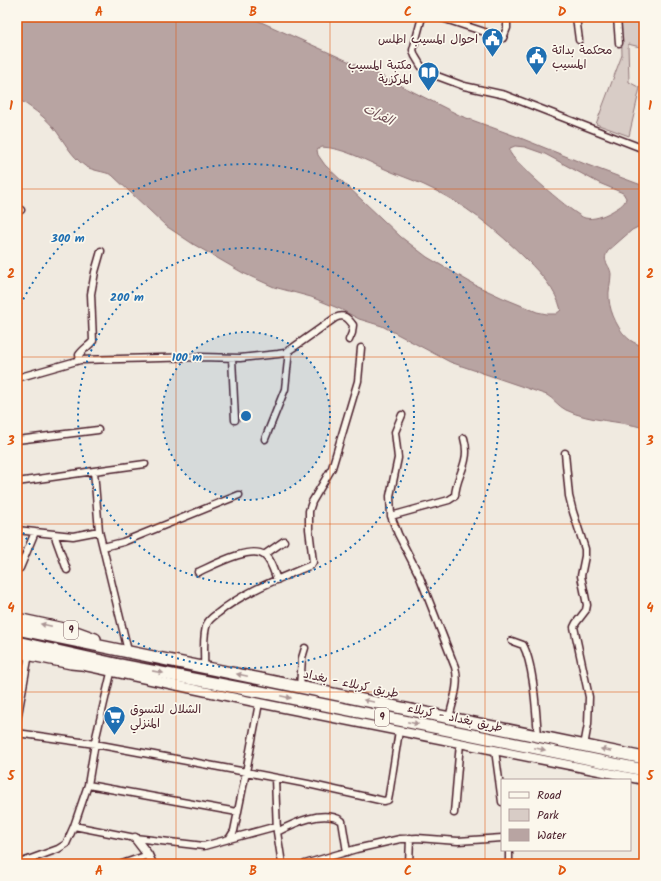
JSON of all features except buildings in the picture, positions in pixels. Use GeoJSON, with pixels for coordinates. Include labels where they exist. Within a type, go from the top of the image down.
{"type":"FeatureCollection","features":[{"type":"Feature","properties":{"kind":"highway","name":"9"},"geometry":{"type":"LineString","coordinates":[[17,619],[73,631],[126,650]]}},
{"type":"Feature","properties":{"kind":"highway","name":"9"},"geometry":{"type":"LineString","coordinates":[[17,629],[126,650]]}},
{"type":"Feature","properties":{"kind":"highway","name":"9"},"geometry":{"type":"LineString","coordinates":[[17,642],[120,665]]}},
{"type":"Feature","properties":{"kind":"highway","name":"طريق كربلاء - بغداد"},"geometry":{"type":"LineString","coordinates":[[126,650],[644,758]]}},
{"type":"Feature","properties":{"kind":"highway","name":"9"},"geometry":{"type":"LineString","coordinates":[[17,652],[71,663],[120,665]]}},
{"type":"Feature","properties":{"kind":"highway","name":"طريق بغداد - كربلاء"},"geometry":{"type":"LineString","coordinates":[[120,665],[217,683],[644,770]]}},
{"type":"Feature","properties":{"kind":"highway"},"geometry":{"type":"LineString","coordinates":[[192,678],[198,673],[201,666]]}},
{"type":"Feature","properties":{"kind":"highway"},"geometry":{"type":"LineString","coordinates":[[217,683],[215,676],[220,670]]}},
{"type":"Feature","properties":{"kind":"main road"},"geometry":{"type":"LineString","coordinates":[[71,663],[111,673],[644,780]]}},
{"type":"Feature","properties":{"kind":"main road"},"geometry":{"type":"LineString","coordinates":[[134,838],[148,855],[152,864]]}},
{"type":"Feature","properties":{"kind":"street"},"geometry":{"type":"LineString","coordinates":[[422,17],[413,50],[421,66],[429,73],[464,86],[505,95],[644,149]]}},
{"type":"Feature","properties":{"kind":"street"},"geometry":{"type":"LineString","coordinates":[[439,17],[503,38],[507,28],[507,17]]}},
{"type":"Feature","properties":{"kind":"street"},"geometry":{"type":"LineString","coordinates":[[576,17],[579,40]]}},
{"type":"Feature","properties":{"kind":"street"},"geometry":{"type":"LineString","coordinates":[[617,17],[619,43]]}},
{"type":"Feature","properties":{"kind":"street"},"geometry":{"type":"LineString","coordinates":[[80,360],[79,355],[82,350],[92,341],[91,294],[101,251]]}},
{"type":"Feature","properties":{"kind":"street"},"geometry":{"type":"LineString","coordinates":[[17,378],[80,360],[200,357],[232,358],[259,357],[285,353],[340,315],[347,317],[354,325],[348,340]]}},
{"type":"Feature","properties":{"kind":"street"},"geometry":{"type":"LineString","coordinates":[[201,666],[207,625],[210,619],[238,598],[311,565],[313,562],[309,529],[309,511],[312,502],[332,468],[358,381],[361,348]]}},
{"type":"Feature","properties":{"kind":"street"},"geometry":{"type":"LineString","coordinates":[[265,439],[285,389],[289,350]]}},
{"type":"Feature","properties":{"kind":"street"},"geometry":{"type":"LineString","coordinates":[[232,358],[235,420]]}},
{"type":"Feature","properties":{"kind":"street"},"geometry":{"type":"LineString","coordinates":[[402,415],[395,432],[398,458],[390,496],[391,516],[398,534],[419,575],[457,674],[457,686],[448,718]]}},
{"type":"Feature","properties":{"kind":"street"},"geometry":{"type":"LineString","coordinates":[[17,440],[98,430]]}},
{"type":"Feature","properties":{"kind":"street"},"geometry":{"type":"LineString","coordinates":[[391,516],[449,500],[456,496],[456,484],[465,460],[466,451],[464,438]]}},
{"type":"Feature","properties":{"kind":"street"},"geometry":{"type":"LineString","coordinates":[[565,452],[569,496],[585,556],[581,576],[587,605],[586,610],[574,628],[589,697],[588,724],[584,746]]}},
{"type":"Feature","properties":{"kind":"street"},"geometry":{"type":"LineString","coordinates":[[17,482],[145,464]]}},
{"type":"Feature","properties":{"kind":"street"},"geometry":{"type":"LineString","coordinates":[[94,471],[99,532],[126,650]]}},
{"type":"Feature","properties":{"kind":"street"},"geometry":{"type":"LineString","coordinates":[[102,547],[123,542],[239,495]]}},
{"type":"Feature","properties":{"kind":"street"},"geometry":{"type":"LineString","coordinates":[[17,530],[73,536],[99,532]]}},
{"type":"Feature","properties":{"kind":"street"},"geometry":{"type":"LineString","coordinates":[[20,568],[35,532]]}},
{"type":"Feature","properties":{"kind":"street"},"geometry":{"type":"LineString","coordinates":[[54,534],[66,570]]}},
{"type":"Feature","properties":{"kind":"street"},"geometry":{"type":"LineString","coordinates":[[264,555],[284,541]]}},
{"type":"Feature","properties":{"kind":"street"},"geometry":{"type":"LineString","coordinates":[[198,572],[234,557],[250,552],[258,552],[264,555],[269,561],[277,580]]}},
{"type":"Feature","properties":{"kind":"street"},"geometry":{"type":"LineString","coordinates":[[512,641],[523,645],[527,652],[531,672],[538,736]]}},
{"type":"Feature","properties":{"kind":"street"},"geometry":{"type":"LineString","coordinates":[[300,687],[302,658],[305,648]]}},
{"type":"Feature","properties":{"kind":"street"},"geometry":{"type":"LineString","coordinates":[[17,720],[29,654]]}},
{"type":"Feature","properties":{"kind":"street"},"geometry":{"type":"LineString","coordinates":[[17,864],[58,850],[66,844],[74,826],[88,785],[95,744],[111,673]]}},
{"type":"Feature","properties":{"kind":"street"},"geometry":{"type":"LineString","coordinates":[[229,839],[234,831],[259,703]]}},
{"type":"Feature","properties":{"kind":"street"},"geometry":{"type":"LineString","coordinates":[[17,733],[95,744],[308,784],[384,801],[388,800],[400,731]]}},
{"type":"Feature","properties":{"kind":"street"},"geometry":{"type":"LineString","coordinates":[[454,813],[460,743]]}},
{"type":"Feature","properties":{"kind":"street"},"geometry":{"type":"LineString","coordinates":[[495,750],[501,795]]}},
{"type":"Feature","properties":{"kind":"street"},"geometry":{"type":"LineString","coordinates":[[275,778],[277,829],[282,864]]}},
{"type":"Feature","properties":{"kind":"street"},"geometry":{"type":"LineString","coordinates":[[88,785],[237,812]]}},
{"type":"Feature","properties":{"kind":"street"},"geometry":{"type":"LineString","coordinates":[[74,826],[134,838],[204,846],[229,839],[288,827],[324,816],[336,817],[342,821],[347,852]]}},
{"type":"Feature","properties":{"kind":"street"},"geometry":{"type":"LineString","coordinates":[[409,864],[410,838]]}},
{"type":"Feature","properties":{"kind":"street"},"geometry":{"type":"LineString","coordinates":[[305,864],[387,842],[410,838],[458,840],[501,838]]}},
{"type":"Feature","properties":{"kind":"street"},"geometry":{"type":"LineString","coordinates":[[509,851],[509,864]]}},
{"type":"Feature","properties":{"kind":"street"},"geometry":{"type":"LineString","coordinates":[[122,864],[148,855]]}},
{"type":"Feature","properties":{"kind":"green space"},"geometry":{"type":"Polygon","coordinates":[[[621,17],[644,17],[644,48],[628,44],[629,82],[640,88],[629,136],[596,124],[622,55],[621,17]]]}},
{"type":"Feature","properties":{"kind":"water","name":"الفرات"},"geometry":{"type":"Polygon","coordinates":[[[17,17],[250,17],[390,80],[461,116],[644,186],[644,224],[632,230],[608,251],[605,258],[611,274],[609,296],[613,316],[626,337],[644,347],[644,428],[575,414],[558,405],[547,395],[450,362],[382,326],[359,319],[311,297],[274,287],[243,273],[193,244],[166,226],[112,175],[85,166],[72,153],[50,123],[17,98],[17,17]],[[515,146],[510,148],[510,153],[515,160],[559,200],[579,215],[585,218],[595,218],[611,212],[624,203],[626,198],[623,193],[599,183],[545,154],[525,147],[515,146]],[[322,147],[317,150],[318,155],[325,165],[401,237],[427,257],[475,285],[537,312],[556,314],[561,310],[552,289],[538,271],[504,238],[453,200],[439,192],[362,158],[346,152],[322,147]]]}},
{"type":"Feature","properties":{"kind":"place","name":"احوال المسيب اطلس"},"geometry":{"type":"Point","coordinates":[493,58]}},
{"type":"Feature","properties":{"kind":"place","name":"محكمة بدائة المسيب"},"geometry":{"type":"Point","coordinates":[537,76]}},
{"type":"Feature","properties":{"kind":"place","name":"مكتبة المسيب المركزية"},"geometry":{"type":"Point","coordinates":[428,92]}},
{"type":"Feature","properties":{"kind":"place","name":"الشلال للتسوق المنزلي"},"geometry":{"type":"Point","coordinates":[115,736]}}]}
